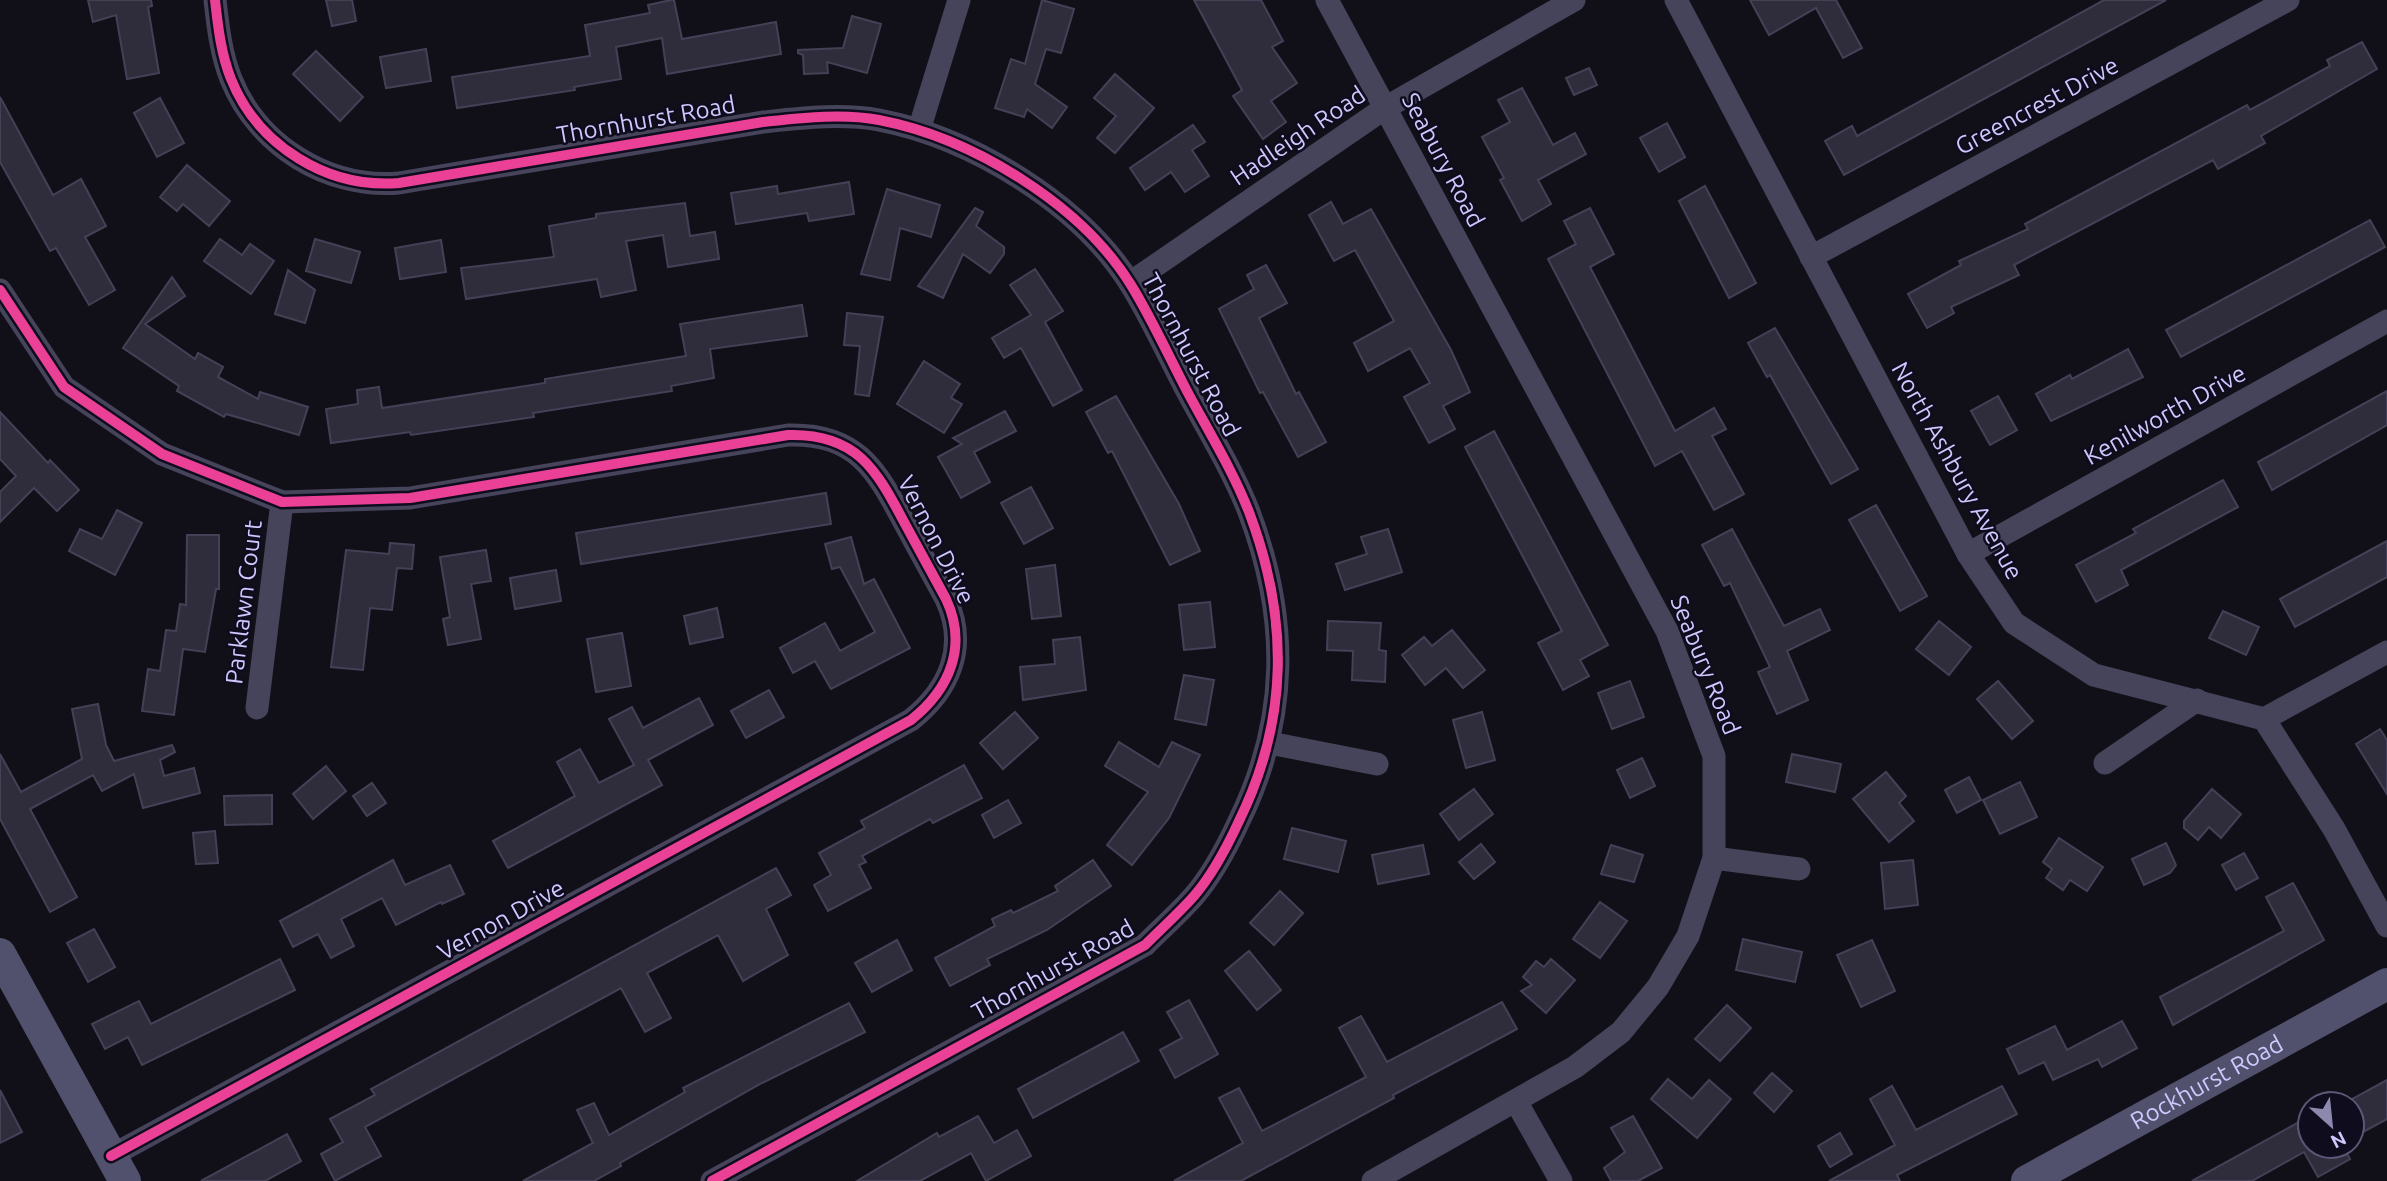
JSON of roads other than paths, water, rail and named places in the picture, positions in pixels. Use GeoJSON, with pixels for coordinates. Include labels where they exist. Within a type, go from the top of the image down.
{"type":"FeatureCollection","features":[{"type":"Feature","properties":{"kind":"street","name":"Thornhurst Road"},"geometry":{"type":"LineString","coordinates":[[215,0],[226,64],[247,110],[262,129],[297,158],[313,167],[355,182],[399,183],[763,122],[808,118],[877,120],[919,130],[1027,179],[1069,213],[1130,284],[1231,473],[1259,540],[1278,627],[1279,669],[1270,743],[1245,810],[1213,869],[1194,895],[1145,945],[712,1181]]}},
{"type":"Feature","properties":{"kind":"street"},"geometry":{"type":"LineString","coordinates":[[919,130],[959,0]]}},
{"type":"Feature","properties":{"kind":"street","name":"Seabury Road"},"geometry":{"type":"LineString","coordinates":[[1327,0],[1667,631],[1714,756],[1714,858],[1688,936],[1674,965],[1639,1011],[1599,1051],[1517,1102],[1373,1181]]}},
{"type":"Feature","properties":{"kind":"street","name":"Hadleigh Road"},"geometry":{"type":"LineString","coordinates":[[1130,284],[1385,108],[1573,0]]}},
{"type":"Feature","properties":{"kind":"street","name":"North Ashbury Avenue"},"geometry":{"type":"LineString","coordinates":[[1676,0],[1968,554],[2014,623],[2094,675],[2264,719]]}},
{"type":"Feature","properties":{"kind":"street","name":"Greencrest Drive"},"geometry":{"type":"LineString","coordinates":[[1811,257],[2288,0]]}},
{"type":"Feature","properties":{"kind":"street","name":"Vernon Drive"},"geometry":{"type":"LineString","coordinates":[[0,290],[64,387],[162,454],[282,502],[410,498],[788,435],[828,439],[857,453],[882,481],[954,617],[955,655],[943,687],[926,708],[911,720],[118,1169]]}},
{"type":"Feature","properties":{"kind":"street","name":"Kenilworth Drive"},"geometry":{"type":"LineString","coordinates":[[1968,554],[2387,321]]}},
{"type":"Feature","properties":{"kind":"street","name":"Parklawn Court"},"geometry":{"type":"LineString","coordinates":[[257,708],[282,502]]}},
{"type":"Feature","properties":{"kind":"street"},"geometry":{"type":"LineString","coordinates":[[2387,652],[2264,719],[2334,829],[2387,926]]}},
{"type":"Feature","properties":{"kind":"street"},"geometry":{"type":"LineString","coordinates":[[2105,763],[2197,700]]}},
{"type":"Feature","properties":{"kind":"street"},"geometry":{"type":"LineString","coordinates":[[1270,743],[1377,764]]}},
{"type":"Feature","properties":{"kind":"street"},"geometry":{"type":"LineString","coordinates":[[1714,858],[1799,869]]}},
{"type":"Feature","properties":{"kind":"street"},"geometry":{"type":"LineString","coordinates":[[4,969],[118,1169]]}},
{"type":"Feature","properties":{"kind":"street","name":"Rockhurst Road"},"geometry":{"type":"LineString","coordinates":[[2027,1181],[2387,984]]}},
{"type":"Feature","properties":{"kind":"street"},"geometry":{"type":"LineString","coordinates":[[1517,1102],[1560,1181]]}}]}
